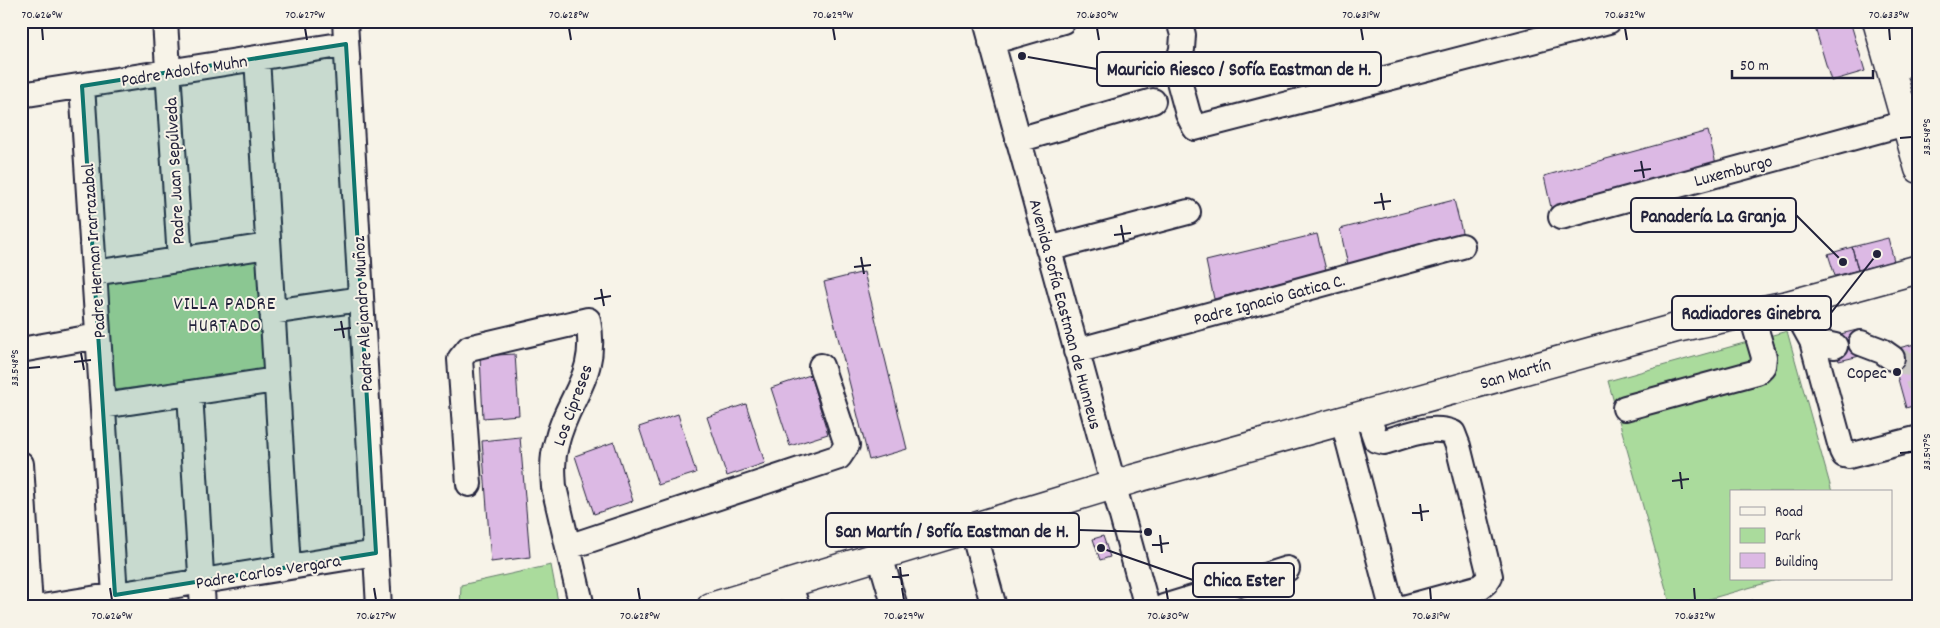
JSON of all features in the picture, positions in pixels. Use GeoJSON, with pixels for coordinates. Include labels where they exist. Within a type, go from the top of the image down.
{"type":"FeatureCollection","features":[{"type":"Feature","properties":{"kind":"main road"},"geometry":{"type":"LineString","coordinates":[[1877,21],[1919,169]]}},
{"type":"Feature","properties":{"kind":"main road","name":"San Martín"},"geometry":{"type":"LineString","coordinates":[[711,607],[793,595],[880,556],[1113,485],[1676,328],[1788,305],[1919,269]]}},
{"type":"Feature","properties":{"kind":"street","name":"Padre Juan Sepúlveda"},"geometry":{"type":"LineString","coordinates":[[165,21],[180,260]]}},
{"type":"Feature","properties":{"kind":"street"},"geometry":{"type":"LineString","coordinates":[[988,32],[1063,21]]}},
{"type":"Feature","properties":{"kind":"street"},"geometry":{"type":"LineString","coordinates":[[1179,21],[1182,49],[1176,70],[1188,114],[1195,128],[1609,21]]}},
{"type":"Feature","properties":{"kind":"street"},"geometry":{"type":"LineString","coordinates":[[1892,21],[1902,70],[1906,123]]}},
{"type":"Feature","properties":{"kind":"street"},"geometry":{"type":"LineString","coordinates":[[1907,21],[1919,63]]}},
{"type":"Feature","properties":{"kind":"street","name":"Avenida Sofía Eastman de Hunneus"},"geometry":{"type":"LineString","coordinates":[[988,32],[1147,607]]}},
{"type":"Feature","properties":{"kind":"street","name":"Padre Adolfo Muhn"},"geometry":{"type":"LineString","coordinates":[[21,95],[257,58],[346,33]]}},
{"type":"Feature","properties":{"kind":"street","name":"Padre Alejandro Muñoz"},"geometry":{"type":"LineString","coordinates":[[346,33],[379,607]]}},
{"type":"Feature","properties":{"kind":"street"},"geometry":{"type":"LineString","coordinates":[[257,58],[288,568]]}},
{"type":"Feature","properties":{"kind":"street","name":"Padre Hernan Irarrazabal"},"geometry":{"type":"LineString","coordinates":[[82,86],[115,595]]}},
{"type":"Feature","properties":{"kind":"street"},"geometry":{"type":"LineString","coordinates":[[1018,140],[1153,101]]}},
{"type":"Feature","properties":{"kind":"street","name":"Luxemburgo"},"geometry":{"type":"LineString","coordinates":[[1561,217],[1906,123]]}},
{"type":"Feature","properties":{"kind":"street"},"geometry":{"type":"LineString","coordinates":[[1048,249],[1188,212]]}},
{"type":"Feature","properties":{"kind":"street"},"geometry":{"type":"LineString","coordinates":[[94,273],[268,246]]}},
{"type":"Feature","properties":{"kind":"street","name":"Padre Ignacio Gatica C."},"geometry":{"type":"LineString","coordinates":[[1076,351],[1462,246]]}},
{"type":"Feature","properties":{"kind":"street"},"geometry":{"type":"LineString","coordinates":[[272,312],[361,299]]}},
{"type":"Feature","properties":{"kind":"street"},"geometry":{"type":"LineString","coordinates":[[1788,305],[1824,343],[1844,455],[1849,456],[1919,438]]}},
{"type":"Feature","properties":{"kind":"street"},"geometry":{"type":"LineString","coordinates":[[1624,408],[1757,372],[1764,366],[1764,357],[1751,313]]}},
{"type":"Feature","properties":{"kind":"street","name":"Los Cipreses"},"geometry":{"type":"LineString","coordinates":[[469,484],[460,359],[469,348],[588,320],[591,344],[589,365],[560,431],[554,459],[554,487],[582,607]]}},
{"type":"Feature","properties":{"kind":"street"},"geometry":{"type":"LineString","coordinates":[[21,350],[98,336]]}},
{"type":"Feature","properties":{"kind":"street"},"geometry":{"type":"LineString","coordinates":[[1861,344],[1882,351],[1892,358]]}},
{"type":"Feature","properties":{"kind":"street"},"geometry":{"type":"LineString","coordinates":[[568,547],[839,457],[847,445],[822,366]]}},
{"type":"Feature","properties":{"kind":"street"},"geometry":{"type":"LineString","coordinates":[[103,406],[276,380]]}},
{"type":"Feature","properties":{"kind":"street"},"geometry":{"type":"LineString","coordinates":[[190,393],[203,607]]}},
{"type":"Feature","properties":{"kind":"street"},"geometry":{"type":"LineString","coordinates":[[1355,418],[1390,600],[1396,607]]}},
{"type":"Feature","properties":{"kind":"street"},"geometry":{"type":"LineString","coordinates":[[1355,418],[1376,440],[1384,442],[1433,428],[1453,433],[1458,446],[1490,576],[1480,587],[1407,607]]}},
{"type":"Feature","properties":{"kind":"street"},"geometry":{"type":"LineString","coordinates":[[21,464],[30,607]]}},
{"type":"Feature","properties":{"kind":"street"},"geometry":{"type":"LineString","coordinates":[[972,528],[994,607]]}},
{"type":"Feature","properties":{"kind":"street","name":"Padre Carlos Vergara"},"geometry":{"type":"LineString","coordinates":[[42,607],[376,553]]}},
{"type":"Feature","properties":{"kind":"street"},"geometry":{"type":"LineString","coordinates":[[880,556],[895,607]]}},
{"type":"Feature","properties":{"kind":"street"},"geometry":{"type":"LineString","coordinates":[[1164,607],[1287,569]]}},
{"type":"Feature","properties":{"kind":"highlighted area"},"geometry":{"type":"Polygon","coordinates":[[[346,44],[376,553],[115,595],[82,86],[346,44]]]}},
{"type":"Feature","properties":{"kind":"green space"},"geometry":{"type":"Polygon","coordinates":[[[261,253],[271,370],[115,390],[104,280],[261,253]]]}},
{"type":"Feature","properties":{"kind":"green space"},"geometry":{"type":"Polygon","coordinates":[[[1787,331],[1831,490],[1730,490],[1730,580],[1776,580],[1681,607],[1671,607],[1608,381],[1787,331]]]}},
{"type":"Feature","properties":{"kind":"green space"},"geometry":{"type":"Polygon","coordinates":[[[551,565],[559,607],[460,607],[461,585],[551,565]]]}},
{"type":"Feature","properties":{"kind":"building"},"geometry":{"type":"Polygon","coordinates":[[[1813,21],[1850,21],[1865,71],[1831,81],[1813,21]]]}},
{"type":"Feature","properties":{"kind":"building"},"geometry":{"type":"Polygon","coordinates":[[[1708,131],[1717,168],[1552,212],[1544,176],[1708,131]]]}},
{"type":"Feature","properties":{"kind":"building"},"geometry":{"type":"Polygon","coordinates":[[[1454,200],[1463,236],[1348,265],[1340,229],[1454,200]]]}},
{"type":"Feature","properties":{"kind":"building"},"geometry":{"type":"Polygon","coordinates":[[[1317,234],[1326,270],[1214,299],[1206,261],[1317,234]]]}},
{"type":"Feature","properties":{"kind":"building"},"geometry":{"type":"Polygon","coordinates":[[[1888,238],[1894,261],[1858,270],[1852,247],[1888,238]]]}},
{"type":"Feature","properties":{"kind":"building"},"geometry":{"type":"Polygon","coordinates":[[[1852,247],[1858,270],[1835,276],[1828,254],[1852,247]]]}},
{"type":"Feature","properties":{"kind":"building"},"geometry":{"type":"Polygon","coordinates":[[[864,272],[907,449],[869,460],[824,282],[864,272]]]}},
{"type":"Feature","properties":{"kind":"building"},"geometry":{"type":"Polygon","coordinates":[[[1857,330],[1864,355],[1839,361],[1832,336],[1857,330]]]}},
{"type":"Feature","properties":{"kind":"building"},"geometry":{"type":"Polygon","coordinates":[[[1919,343],[1919,404],[1906,408],[1890,350],[1919,343]]]}},
{"type":"Feature","properties":{"kind":"building"},"geometry":{"type":"Polygon","coordinates":[[[515,354],[519,415],[483,418],[480,356],[515,354]]]}},
{"type":"Feature","properties":{"kind":"building"},"geometry":{"type":"Polygon","coordinates":[[[810,375],[828,434],[790,446],[771,388],[810,375]]]}},
{"type":"Feature","properties":{"kind":"building"},"geometry":{"type":"Polygon","coordinates":[[[746,404],[765,463],[727,476],[707,417],[746,404]]]}},
{"type":"Feature","properties":{"kind":"building"},"geometry":{"type":"Polygon","coordinates":[[[678,414],[696,473],[658,485],[639,427],[678,414]]]}},
{"type":"Feature","properties":{"kind":"building"},"geometry":{"type":"Polygon","coordinates":[[[520,437],[530,557],[491,562],[482,441],[520,437]]]}},
{"type":"Feature","properties":{"kind":"building"},"geometry":{"type":"Polygon","coordinates":[[[614,442],[633,501],[594,514],[575,456],[614,442]]]}},
{"type":"Feature","properties":{"kind":"building"},"geometry":{"type":"Polygon","coordinates":[[[1103,536],[1110,557],[1100,560],[1093,539],[1103,536]]]}},
{"type":"Feature","properties":{"kind":"building"},"geometry":{"type":"Polygon","coordinates":[[[1753,600],[1755,607],[1729,607],[1753,600]]]}},
{"type":"Feature","properties":{"kind":"tunnel"},"geometry":{"type":"LineString","coordinates":[[1892,358],[1912,365],[1919,386]]}},
{"type":"Feature","properties":{"kind":"place","name":"Mauricio Riesco / Sofía Eastman de H."},"geometry":{"type":"Point","coordinates":[1022,56]}},
{"type":"Feature","properties":{"kind":"place","name":"Radiadores Ginebra"},"geometry":{"type":"Point","coordinates":[1877,254]}},
{"type":"Feature","properties":{"kind":"place","name":"Panadería La Granja"},"geometry":{"type":"Point","coordinates":[1843,262]}},
{"type":"Feature","properties":{"kind":"place","name":"Copec"},"geometry":{"type":"Point","coordinates":[1897,372]}},
{"type":"Feature","properties":{"kind":"place","name":"San Martín / Sofía Eastman de H."},"geometry":{"type":"Point","coordinates":[1148,532]}},
{"type":"Feature","properties":{"kind":"place","name":"Chica Ester"},"geometry":{"type":"Point","coordinates":[1101,548]}},
{"type":"Feature","properties":{"kind":"district","name":"VILLA PADRE HURTADO"},"geometry":{"type":"Point","coordinates":[225,313]}}]}
